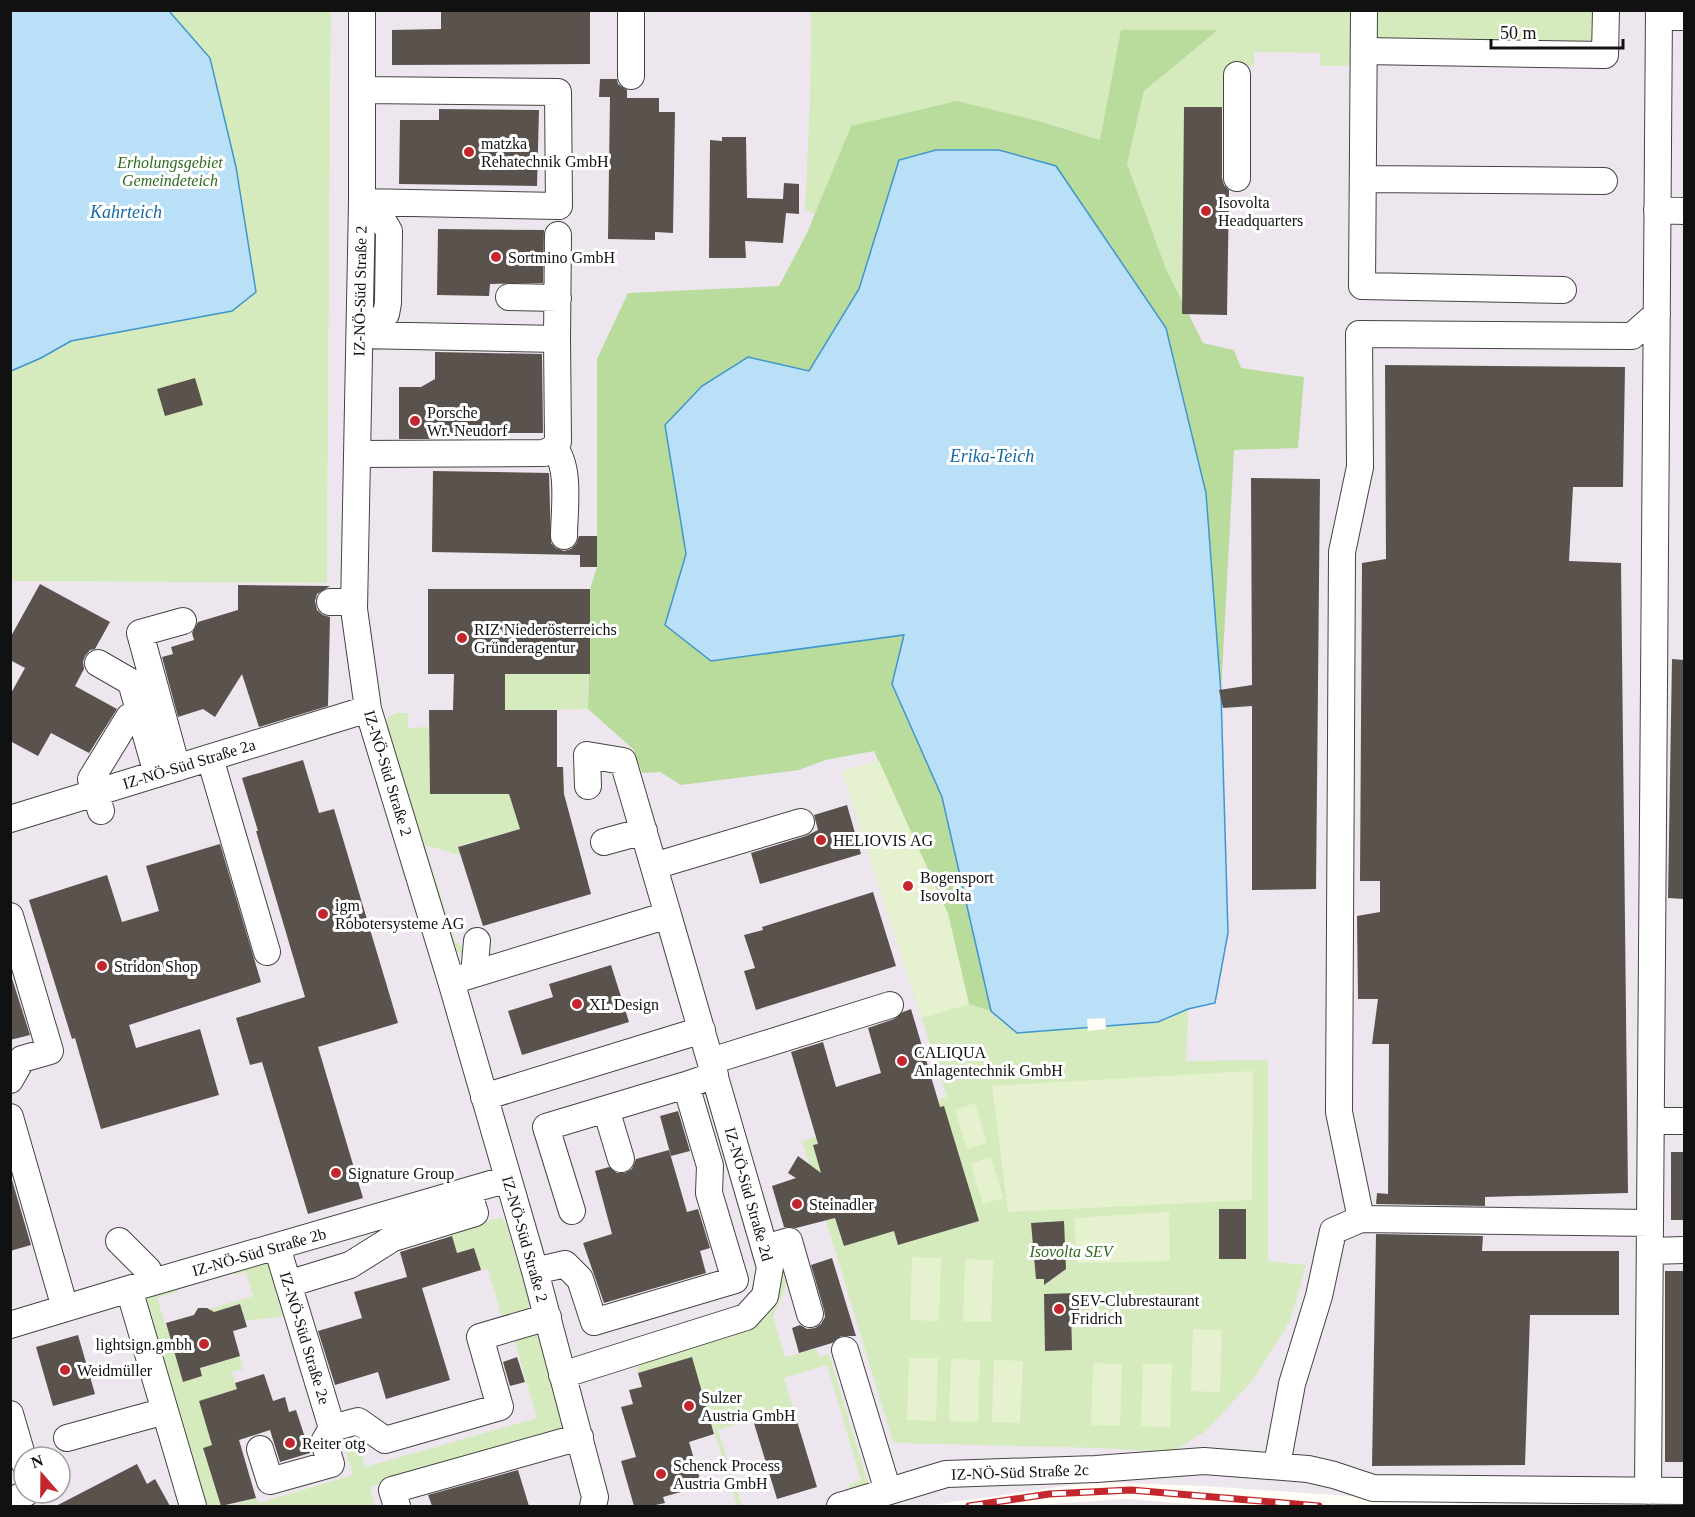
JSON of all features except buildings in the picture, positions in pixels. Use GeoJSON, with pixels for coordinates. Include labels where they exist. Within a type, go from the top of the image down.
{"type":"FeatureCollection","features":[{"type":"Feature","properties":{"kind":"street"},"geometry":{"type":"LineString","coordinates":[[631,10],[632,76]]}},
{"type":"Feature","properties":{"kind":"street"},"geometry":{"type":"LineString","coordinates":[[1364,10],[1362,286],[1563,290]]}},
{"type":"Feature","properties":{"kind":"street"},"geometry":{"type":"LineString","coordinates":[[1364,51],[1605,56],[1606,10]]}},
{"type":"Feature","properties":{"kind":"street","name":"IZ-NÖ-Süd Straße 2"},"geometry":{"type":"LineString","coordinates":[[362,12],[362,90],[367,202],[357,454],[342,602],[368,709],[462,977],[484,1096],[580,1437],[595,1497],[593,1506]]}},
{"type":"Feature","properties":{"kind":"street"},"geometry":{"type":"LineString","coordinates":[[1648,1491],[1659,14],[1684,17]]}},
{"type":"Feature","properties":{"kind":"street"},"geometry":{"type":"LineString","coordinates":[[1237,75],[1237,178]]}},
{"type":"Feature","properties":{"kind":"street"},"geometry":{"type":"LineString","coordinates":[[362,90],[558,92],[559,206],[367,202]]}},
{"type":"Feature","properties":{"kind":"street"},"geometry":{"type":"LineString","coordinates":[[1363,179],[1604,181]]}},
{"type":"Feature","properties":{"kind":"street"},"geometry":{"type":"LineString","coordinates":[[1657,210],[1684,211]]}},
{"type":"Feature","properties":{"kind":"street"},"geometry":{"type":"LineString","coordinates":[[357,454],[544,453],[554,448],[558,442],[558,235]]}},
{"type":"Feature","properties":{"kind":"street"},"geometry":{"type":"LineString","coordinates":[[509,297],[558,298]]}},
{"type":"Feature","properties":{"kind":"street"},"geometry":{"type":"LineString","coordinates":[[1361,1219],[1339,1112],[1342,552],[1360,467],[1359,334],[1632,336],[1657,314]]}},
{"type":"Feature","properties":{"kind":"street"},"geometry":{"type":"LineString","coordinates":[[360,335],[557,339]]}},
{"type":"Feature","properties":{"kind":"street"},"geometry":{"type":"LineString","coordinates":[[554,448],[559,453],[564,467],[564,536]]}},
{"type":"Feature","properties":{"kind":"street"},"geometry":{"type":"LineString","coordinates":[[167,771],[140,633],[183,621]]}},
{"type":"Feature","properties":{"kind":"street"},"geometry":{"type":"LineString","coordinates":[[98,663],[131,682],[140,714],[167,771]]}},
{"type":"Feature","properties":{"kind":"street","name":"IZ-NÖ-Süd Straße 2a"},"geometry":{"type":"LineString","coordinates":[[12,814],[99,802],[167,771],[368,709]]}},
{"type":"Feature","properties":{"kind":"street"},"geometry":{"type":"LineString","coordinates":[[99,802],[92,779],[129,717],[140,714]]}},
{"type":"Feature","properties":{"kind":"street","name":"IZ-NÖ-Süd Straße 2d"},"geometry":{"type":"LineString","coordinates":[[562,1375],[746,1317],[765,1296],[770,1267],[623,761],[587,755],[588,786]]}},
{"type":"Feature","properties":{"kind":"street"},"geometry":{"type":"LineString","coordinates":[[210,758],[267,952]]}},
{"type":"Feature","properties":{"kind":"street"},"geometry":{"type":"LineString","coordinates":[[654,866],[801,822]]}},
{"type":"Feature","properties":{"kind":"street"},"geometry":{"type":"LineString","coordinates":[[604,842],[644,831]]}},
{"type":"Feature","properties":{"kind":"street"},"geometry":{"type":"LineString","coordinates":[[462,977],[668,915]]}},
{"type":"Feature","properties":{"kind":"street"},"geometry":{"type":"LineString","coordinates":[[10,916],[50,1051],[22,1059],[10,1080]]}},
{"type":"Feature","properties":{"kind":"street"},"geometry":{"type":"LineString","coordinates":[[462,977],[477,941]]}},
{"type":"Feature","properties":{"kind":"street"},"geometry":{"type":"LineString","coordinates":[[572,1211],[546,1127],[686,1085],[713,1068],[890,1005]]}},
{"type":"Feature","properties":{"kind":"street"},"geometry":{"type":"LineString","coordinates":[[484,1096],[702,1030]]}},
{"type":"Feature","properties":{"kind":"street"},"geometry":{"type":"LineString","coordinates":[[535,1271],[565,1264],[580,1279],[594,1322],[735,1280],[709,1193],[710,1166],[686,1085]]}},
{"type":"Feature","properties":{"kind":"street"},"geometry":{"type":"LineString","coordinates":[[606,1109],[621,1159]]}},
{"type":"Feature","properties":{"kind":"street"},"geometry":{"type":"LineString","coordinates":[[10,1117],[65,1308]]}},
{"type":"Feature","properties":{"kind":"street"},"geometry":{"type":"LineString","coordinates":[[1651,1121],[1684,1121]]}},
{"type":"Feature","properties":{"kind":"street"},"geometry":{"type":"LineString","coordinates":[[710,1166],[739,1157]]}},
{"type":"Feature","properties":{"kind":"street","name":"IZ-NÖ-Süd Straße 2b"},"geometry":{"type":"LineString","coordinates":[[10,1325],[508,1179]]}},
{"type":"Feature","properties":{"kind":"street"},"geometry":{"type":"LineString","coordinates":[[288,1284],[350,1265],[393,1238],[475,1213],[468,1191]]}},
{"type":"Feature","properties":{"kind":"street"},"geometry":{"type":"LineString","coordinates":[[1277,1465],[1292,1384],[1319,1296],[1333,1231],[1361,1219],[1650,1223]]}},
{"type":"Feature","properties":{"kind":"street"},"geometry":{"type":"LineString","coordinates":[[119,1241],[148,1270],[140,1286],[165,1411],[193,1506]]}},
{"type":"Feature","properties":{"kind":"street"},"geometry":{"type":"LineString","coordinates":[[765,1248],[789,1241],[810,1314]]}},
{"type":"Feature","properties":{"kind":"street","name":"IZ-NÖ-Süd Straße 2e"},"geometry":{"type":"LineString","coordinates":[[277,1247],[332,1428]]}},
{"type":"Feature","properties":{"kind":"street"},"geometry":{"type":"LineString","coordinates":[[1650,1251],[1684,1250]]}},
{"type":"Feature","properties":{"kind":"street"},"geometry":{"type":"LineString","coordinates":[[260,1449],[270,1481],[331,1464],[324,1442],[332,1428],[358,1421],[385,1440],[500,1407],[480,1337],[548,1317]]}},
{"type":"Feature","properties":{"kind":"street"},"geometry":{"type":"LineString","coordinates":[[845,1350],[888,1491]]}},
{"type":"Feature","properties":{"kind":"street"},"geometry":{"type":"LineString","coordinates":[[67,1438],[165,1411]]}},
{"type":"Feature","properties":{"kind":"street"},"geometry":{"type":"LineString","coordinates":[[10,1414],[17,1445]]}},
{"type":"Feature","properties":{"kind":"street"},"geometry":{"type":"LineString","coordinates":[[397,1506],[392,1490],[580,1437]]}},
{"type":"Feature","properties":{"kind":"street","name":"IZ-NÖ-Süd Straße 2c"},"geometry":{"type":"LineString","coordinates":[[840,1506],[946,1474],[1096,1469],[1204,1461],[1277,1465],[1316,1471],[1373,1488],[1684,1491]]}},
{"type":"Feature","properties":{"kind":"shaded area"},"geometry":{"type":"Polygon","coordinates":[[[331,11],[1684,11],[1684,1506],[1495,1506],[1204,1486],[1094,1482],[924,1506],[11,1506],[11,581],[327,583],[331,11]]]}},
{"type":"Feature","properties":{"kind":"shaded area"},"geometry":{"type":"Polygon","coordinates":[[[1126,1499],[1213,1506],[1025,1506],[1039,1505],[1126,1499]]]}},
{"type":"Feature","properties":{"kind":"green space","name":"Erholungsgebiet Gemeindeteich"},"geometry":{"type":"Polygon","coordinates":[[[10,11],[331,11],[327,583],[11,581],[10,11]]]}},
{"type":"Feature","properties":{"kind":"green space"},"geometry":{"type":"Polygon","coordinates":[[[811,11],[1351,11],[1353,64],[1320,66],[1320,53],[1254,52],[1254,66],[1231,66],[1230,107],[1184,107],[1182,314],[1127,164],[1144,91],[1217,31],[1121,30],[1101,140],[1039,121],[851,126],[815,214],[805,210],[811,11]]]}},
{"type":"Feature","properties":{"kind":"green space"},"geometry":{"type":"Polygon","coordinates":[[[1375,11],[1598,11],[1598,49],[1374,39],[1375,11]]]}},
{"type":"Feature","properties":{"kind":"green space"},"geometry":{"type":"Polygon","coordinates":[[[1121,30],[1218,30],[1144,91],[1127,164],[1166,269],[1203,343],[1234,350],[1241,368],[1304,377],[1298,448],[1234,450],[1221,693],[1206,493],[1056,166],[999,150],[936,150],[900,160],[859,289],[809,372],[748,357],[665,425],[686,554],[665,625],[712,661],[905,635],[892,684],[942,797],[991,1011],[969,1004],[948,914],[874,751],[825,760],[799,770],[681,785],[660,772],[642,773],[633,749],[588,709],[590,589],[597,567],[597,359],[628,293],[779,286],[807,233],[851,126],[957,101],[1039,121],[1100,140],[1121,30]]]}},
{"type":"Feature","properties":{"kind":"green space"},"geometry":{"type":"Polygon","coordinates":[[[505,674],[587,674],[588,709],[505,710],[505,674]]]}},
{"type":"Feature","properties":{"kind":"green space"},"geometry":{"type":"Polygon","coordinates":[[[396,713],[408,713],[408,728],[429,727],[430,794],[509,794],[520,829],[459,846],[460,855],[425,845],[455,941],[465,949],[464,954],[452,947],[385,727],[387,718],[396,713]]]}},
{"type":"Feature","properties":{"kind":"green space","name":"Isovolta SEV"},"geometry":{"type":"Polygon","coordinates":[[[879,761],[948,914],[1195,870],[1186,1061],[1268,1060],[1268,1261],[1306,1265],[1290,1321],[1253,1380],[1205,1432],[1171,1452],[895,1443],[892,1439],[802,1141],[947,1097],[842,771],[879,761]]]}},
{"type":"Feature","properties":{"kind":"green space","name":"Bogensport Isovolta"},"geometry":{"type":"Polygon","coordinates":[[[879,761],[948,914],[969,1004],[922,1018],[842,771],[879,761]]]}},
{"type":"Feature","properties":{"kind":"green space"},"geometry":{"type":"Polygon","coordinates":[[[1253,1071],[1252,1200],[1008,1212],[992,1086],[1253,1071]]]}},
{"type":"Feature","properties":{"kind":"green space"},"geometry":{"type":"Polygon","coordinates":[[[975,1103],[987,1143],[967,1149],[955,1110],[975,1103]]]}},
{"type":"Feature","properties":{"kind":"green space"},"geometry":{"type":"Polygon","coordinates":[[[991,1157],[1003,1198],[983,1204],[971,1164],[991,1157]]]}},
{"type":"Feature","properties":{"kind":"green space"},"geometry":{"type":"Polygon","coordinates":[[[1169,1212],[1170,1261],[1077,1263],[1074,1218],[1169,1212]]]}},
{"type":"Feature","properties":{"kind":"green space"},"geometry":{"type":"Polygon","coordinates":[[[501,1217],[506,1224],[530,1305],[528,1311],[504,1318],[488,1269],[481,1270],[474,1248],[457,1253],[450,1232],[501,1217]]]}},
{"type":"Feature","properties":{"kind":"green space"},"geometry":{"type":"Polygon","coordinates":[[[912,1257],[941,1258],[939,1321],[910,1320],[912,1257]]]}},
{"type":"Feature","properties":{"kind":"green space"},"geometry":{"type":"Polygon","coordinates":[[[965,1259],[993,1260],[991,1322],[963,1321],[965,1259]]]}},
{"type":"Feature","properties":{"kind":"green space"},"geometry":{"type":"Polygon","coordinates":[[[268,1261],[272,1266],[287,1316],[245,1321],[240,1304],[211,1313],[210,1309],[253,1296],[246,1272],[235,1275],[235,1271],[268,1261]]]}},
{"type":"Feature","properties":{"kind":"green space"},"geometry":{"type":"Polygon","coordinates":[[[787,1264],[786,1284],[773,1316],[785,1357],[816,1349],[818,1357],[829,1354],[869,1486],[852,1492],[848,1485],[861,1480],[827,1365],[784,1378],[793,1408],[718,1430],[742,1506],[737,1506],[692,1358],[638,1373],[637,1368],[640,1360],[778,1293],[781,1279],[780,1266],[787,1264]]]}},
{"type":"Feature","properties":{"kind":"green space"},"geometry":{"type":"Polygon","coordinates":[[[175,1286],[179,1291],[157,1298],[184,1382],[202,1376],[200,1368],[240,1356],[243,1369],[232,1372],[237,1389],[199,1401],[212,1445],[203,1448],[221,1506],[202,1506],[144,1297],[175,1286]]]}},
{"type":"Feature","properties":{"kind":"green space"},"geometry":{"type":"Polygon","coordinates":[[[1193,1329],[1222,1330],[1220,1392],[1191,1391],[1193,1329]]]}},
{"type":"Feature","properties":{"kind":"green space"},"geometry":{"type":"Polygon","coordinates":[[[532,1331],[539,1336],[567,1430],[370,1487],[375,1506],[227,1506],[256,1498],[259,1503],[353,1475],[340,1433],[356,1433],[365,1467],[537,1418],[513,1336],[532,1331]]]}},
{"type":"Feature","properties":{"kind":"green space"},"geometry":{"type":"Polygon","coordinates":[[[909,1358],[938,1358],[936,1421],[907,1420],[909,1358]]]}},
{"type":"Feature","properties":{"kind":"green space"},"geometry":{"type":"Polygon","coordinates":[[[951,1359],[980,1360],[978,1422],[949,1421],[951,1359]]]}},
{"type":"Feature","properties":{"kind":"green space"},"geometry":{"type":"Polygon","coordinates":[[[994,1360],[1023,1361],[1020,1423],[992,1422],[994,1360]]]}},
{"type":"Feature","properties":{"kind":"green space"},"geometry":{"type":"Polygon","coordinates":[[[1093,1363],[1122,1364],[1120,1426],[1091,1425],[1093,1363]]]}},
{"type":"Feature","properties":{"kind":"green space"},"geometry":{"type":"Polygon","coordinates":[[[1143,1364],[1172,1364],[1170,1427],[1141,1426],[1143,1364]]]}},
{"type":"Feature","properties":{"kind":"water","name":"Kahrteich"},"geometry":{"type":"Polygon","coordinates":[[[11,10],[169,11],[210,58],[236,167],[256,292],[232,311],[71,341],[11,371],[11,10]]]}},
{"type":"Feature","properties":{"kind":"water","name":"Erika-Teich"},"geometry":{"type":"Polygon","coordinates":[[[936,150],[999,150],[1056,166],[1166,328],[1206,493],[1221,693],[1228,933],[1215,1003],[1188,1009],[1158,1022],[1017,1033],[991,1011],[942,797],[892,684],[904,635],[711,661],[665,625],[686,554],[665,425],[702,386],[748,357],[809,371],[859,289],[899,160],[936,150]]]}},
{"type":"Feature","properties":{"kind":"pier"},"geometry":{"type":"Polygon","coordinates":[[[1105,1018],[1106,1029],[1088,1031],[1087,1019],[1105,1018]]]}},
{"type":"Feature","properties":{"kind":"railway"},"geometry":{"type":"LineString","coordinates":[[969,1506],[1049,1494],[1131,1490],[1319,1506]]}},
{"type":"Feature","properties":{"kind":"place","name":"matzka Rehatechnik GmbH"},"geometry":{"type":"Point","coordinates":[469,152]}},
{"type":"Feature","properties":{"kind":"place","name":"Isovolta Headquarters"},"geometry":{"type":"Point","coordinates":[1206,211]}},
{"type":"Feature","properties":{"kind":"place","name":"Sortmino GmbH"},"geometry":{"type":"Point","coordinates":[496,257]}},
{"type":"Feature","properties":{"kind":"place","name":"Porsche Wr. Neudorf"},"geometry":{"type":"Point","coordinates":[415,421]}},
{"type":"Feature","properties":{"kind":"place","name":"RIZ Niederösterreichs Gründeragentur"},"geometry":{"type":"Point","coordinates":[462,638]}},
{"type":"Feature","properties":{"kind":"place","name":"HELIOVIS AG"},"geometry":{"type":"Point","coordinates":[821,840]}},
{"type":"Feature","properties":{"kind":"place","name":"Bogensport Isovolta"},"geometry":{"type":"Point","coordinates":[908,886]}},
{"type":"Feature","properties":{"kind":"place","name":"igm Robotersysteme AG"},"geometry":{"type":"Point","coordinates":[323,914]}},
{"type":"Feature","properties":{"kind":"place","name":"Stridon Shop"},"geometry":{"type":"Point","coordinates":[102,966]}},
{"type":"Feature","properties":{"kind":"place","name":"XL Design"},"geometry":{"type":"Point","coordinates":[577,1004]}},
{"type":"Feature","properties":{"kind":"place","name":"CALIQUA Anlagentechnik GmbH"},"geometry":{"type":"Point","coordinates":[902,1061]}},
{"type":"Feature","properties":{"kind":"place","name":"Signature Group"},"geometry":{"type":"Point","coordinates":[336,1173]}},
{"type":"Feature","properties":{"kind":"place","name":"Steinadler"},"geometry":{"type":"Point","coordinates":[797,1204]}},
{"type":"Feature","properties":{"kind":"place","name":"SEV-Clubrestaurant Fridrich"},"geometry":{"type":"Point","coordinates":[1059,1309]}},
{"type":"Feature","properties":{"kind":"place","name":"lightsign.gmbh"},"geometry":{"type":"Point","coordinates":[204,1344]}},
{"type":"Feature","properties":{"kind":"place","name":"Weidmüller"},"geometry":{"type":"Point","coordinates":[65,1370]}},
{"type":"Feature","properties":{"kind":"place","name":"Sulzer Austria GmbH"},"geometry":{"type":"Point","coordinates":[689,1406]}},
{"type":"Feature","properties":{"kind":"place","name":"Reiter otg"},"geometry":{"type":"Point","coordinates":[290,1443]}},
{"type":"Feature","properties":{"kind":"place","name":"Schenck Process Austria GmbH"},"geometry":{"type":"Point","coordinates":[661,1474]}}]}
